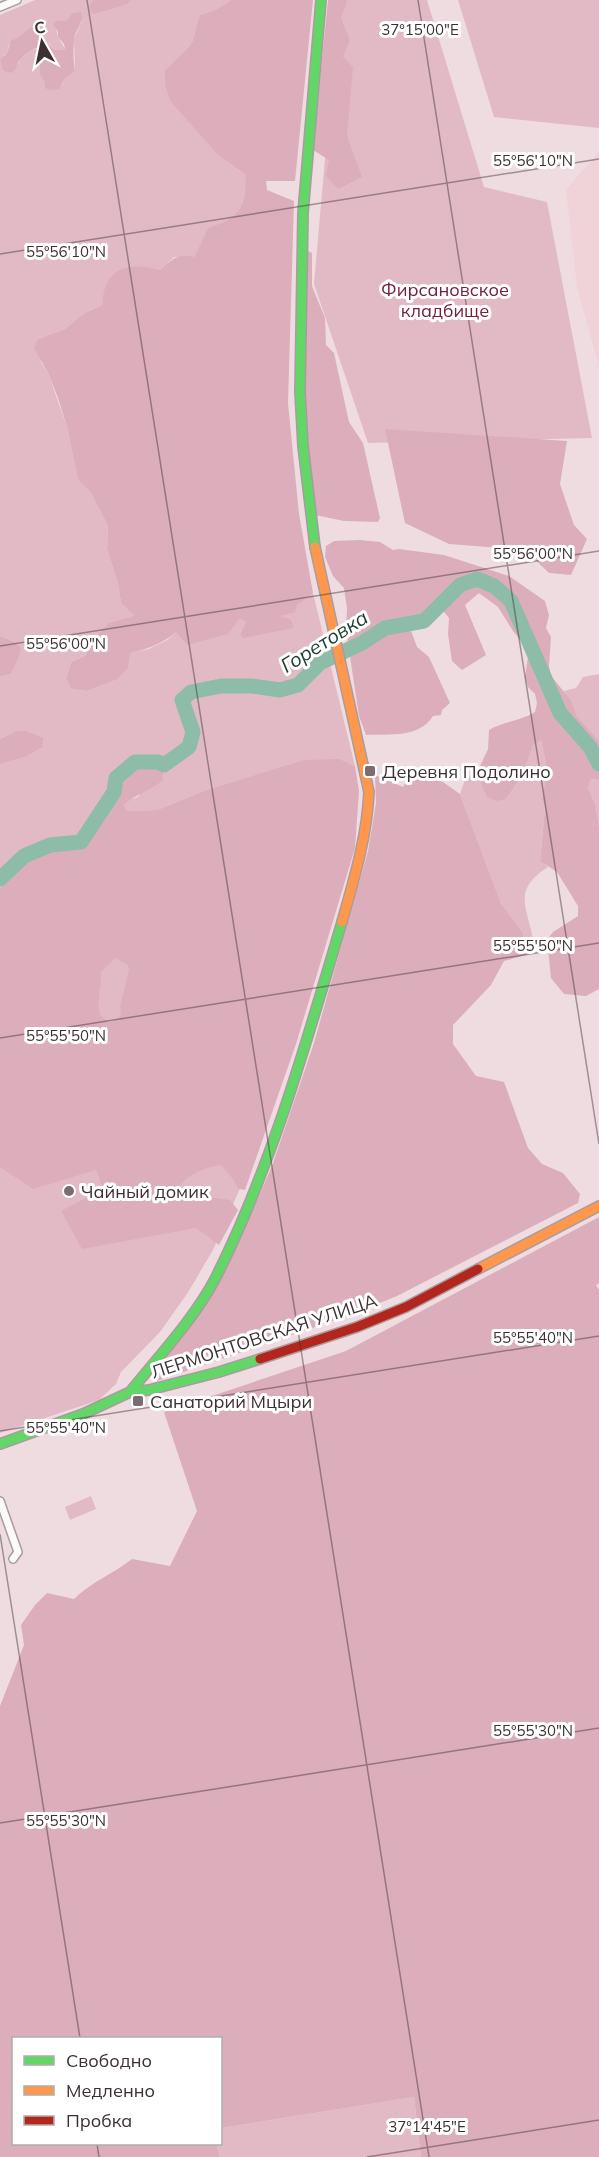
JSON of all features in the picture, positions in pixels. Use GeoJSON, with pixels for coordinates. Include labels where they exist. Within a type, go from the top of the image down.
{"type":"FeatureCollection","features":[{"type":"Feature","properties":{"kind":"street"},"geometry":{"type":"LineString","coordinates":[[0,7],[16,0]]}},
{"type":"Feature","properties":{"kind":"street"},"geometry":{"type":"LineString","coordinates":[[0,1444],[82,1414],[130,1392],[187,1320],[214,1280],[264,1168],[321,993],[362,852],[368,817],[369,792],[313,538],[303,446],[300,392],[303,213],[321,0]]}},
{"type":"Feature","properties":{"kind":"street","name":"ЛЕРМОНТОВСКАЯ УЛИЦА"},"geometry":{"type":"LineString","coordinates":[[130,1392],[149,1390],[219,1372],[357,1327],[406,1307],[599,1206]]}},
{"type":"Feature","properties":{"kind":"street"},"geometry":{"type":"LineString","coordinates":[[0,1501],[18,1552],[13,1559]]}},
{"type":"Feature","properties":{"kind":"shaded area"},"geometry":{"type":"Polygon","coordinates":[[[93,0],[131,0],[128,4],[94,14],[90,11],[89,6],[93,0]]]}},
{"type":"Feature","properties":{"kind":"shaded area"},"geometry":{"type":"Polygon","coordinates":[[[231,0],[313,0],[295,181],[266,181],[267,190],[294,201],[288,403],[299,514],[313,593],[297,605],[295,612],[280,616],[291,619],[294,628],[243,638],[240,634],[246,622],[239,619],[228,634],[187,645],[176,632],[154,646],[130,653],[128,668],[116,680],[87,691],[71,689],[66,679],[71,662],[85,656],[92,641],[109,623],[135,616],[121,603],[118,584],[107,549],[108,526],[91,493],[78,479],[58,398],[48,373],[34,348],[38,339],[65,329],[83,314],[102,305],[105,288],[110,278],[116,273],[129,267],[160,270],[171,260],[179,257],[194,257],[208,228],[227,220],[239,210],[244,195],[245,174],[220,157],[171,102],[165,85],[165,70],[192,42],[200,15],[215,10],[231,0]]]}},
{"type":"Feature","properties":{"kind":"shaded area"},"geometry":{"type":"Polygon","coordinates":[[[328,0],[346,0],[347,2],[341,18],[350,40],[343,57],[353,67],[347,136],[362,177],[338,189],[326,176],[329,160],[313,150],[328,0]]]}},
{"type":"Feature","properties":{"kind":"shaded area"},"geometry":{"type":"Polygon","coordinates":[[[81,12],[82,19],[74,40],[75,71],[64,80],[59,89],[45,88],[45,83],[39,74],[40,65],[45,57],[41,48],[27,53],[18,62],[13,72],[3,70],[0,60],[7,53],[11,40],[30,28],[40,26],[41,36],[55,50],[65,49],[53,24],[56,21],[66,21],[72,13],[81,12]]]}},
{"type":"Feature","properties":{"kind":"shaded area"},"geometry":{"type":"Polygon","coordinates":[[[599,152],[599,366],[577,287],[566,190],[599,152]]]}},
{"type":"Feature","properties":{"kind":"shaded area"},"geometry":{"type":"Polygon","coordinates":[[[306,250],[312,253],[312,286],[325,318],[326,345],[334,353],[349,422],[363,443],[380,518],[378,522],[344,521],[315,515],[304,392],[306,250]]]}},
{"type":"Feature","properties":{"kind":"shaded area"},"geometry":{"type":"Polygon","coordinates":[[[385,429],[567,441],[560,484],[574,525],[587,539],[571,575],[549,573],[525,550],[449,544],[405,523],[385,429]]]}},
{"type":"Feature","properties":{"kind":"shaded area"},"geometry":{"type":"Polygon","coordinates":[[[334,541],[380,542],[393,550],[444,555],[509,576],[545,601],[549,615],[546,628],[551,637],[549,666],[551,676],[570,699],[577,716],[599,741],[599,780],[591,779],[588,788],[596,806],[599,827],[599,989],[586,996],[564,994],[551,978],[547,940],[553,932],[578,916],[578,906],[557,872],[540,861],[545,808],[542,799],[547,770],[541,740],[533,746],[523,775],[506,799],[496,801],[487,797],[482,787],[479,768],[488,749],[489,730],[535,712],[537,703],[535,694],[528,687],[525,677],[528,657],[526,647],[498,607],[479,593],[465,605],[486,655],[462,670],[452,661],[448,634],[449,618],[436,602],[421,614],[407,620],[417,647],[429,657],[450,703],[442,710],[441,715],[433,716],[420,728],[403,733],[366,735],[359,716],[346,630],[347,609],[344,588],[333,576],[325,557],[326,546],[334,541]]]}},
{"type":"Feature","properties":{"kind":"shaded area"},"geometry":{"type":"Polygon","coordinates":[[[0,636],[21,647],[11,674],[0,677],[0,636]]]}},
{"type":"Feature","properties":{"kind":"shaded area"},"geometry":{"type":"Polygon","coordinates":[[[17,731],[26,731],[44,738],[43,747],[26,757],[0,764],[0,739],[17,731]]]}},
{"type":"Feature","properties":{"kind":"shaded area"},"geometry":{"type":"Polygon","coordinates":[[[340,759],[355,766],[359,791],[355,848],[296,1044],[245,1190],[239,1189],[221,1165],[196,1173],[176,1191],[188,1201],[208,1197],[230,1200],[238,1210],[219,1245],[196,1228],[82,1249],[61,1211],[103,1189],[96,1170],[33,1189],[0,1167],[0,888],[37,856],[52,850],[83,844],[115,795],[119,780],[135,766],[159,765],[163,768],[163,780],[124,805],[128,811],[157,810],[201,792],[304,760],[340,759]],[[115,958],[101,972],[99,1009],[100,1015],[108,1022],[114,1022],[121,1015],[120,1007],[129,970],[128,965],[115,958]]]}},
{"type":"Feature","properties":{"kind":"shaded area"},"geometry":{"type":"Polygon","coordinates":[[[411,773],[443,782],[460,794],[501,903],[523,933],[526,955],[504,961],[491,985],[453,1025],[453,1044],[476,1076],[504,1082],[528,1148],[542,1164],[563,1173],[580,1194],[578,1203],[397,1296],[353,1314],[154,1382],[153,1371],[191,1322],[234,1252],[272,1166],[314,1043],[368,851],[376,803],[375,775],[403,787],[411,773]]]}},
{"type":"Feature","properties":{"kind":"shaded area"},"geometry":{"type":"Polygon","coordinates":[[[599,1217],[599,1283],[596,1285],[599,1290],[599,2157],[421,2157],[414,2097],[222,2128],[222,2037],[12,2037],[12,2145],[216,2145],[220,2157],[0,2157],[0,1706],[24,1645],[21,1625],[47,1593],[74,1599],[132,1559],[170,1566],[197,1511],[164,1412],[346,1351],[599,1217]]]}},
{"type":"Feature","properties":{"kind":"green space"},"geometry":{"type":"Polygon","coordinates":[[[35,0],[93,0],[98,12],[128,4],[131,0],[231,0],[215,10],[200,15],[192,42],[165,70],[220,157],[245,174],[244,195],[239,210],[227,220],[208,229],[194,257],[174,257],[160,270],[106,286],[102,305],[83,314],[65,329],[38,339],[41,362],[48,373],[67,427],[78,478],[91,493],[108,526],[107,549],[118,584],[121,603],[136,616],[92,641],[85,656],[71,662],[66,679],[71,689],[87,691],[116,680],[130,653],[149,649],[167,640],[176,632],[239,619],[246,622],[240,634],[294,628],[291,619],[279,616],[313,593],[355,766],[340,759],[201,792],[157,810],[128,811],[124,805],[129,800],[138,797],[159,765],[135,766],[119,780],[115,795],[83,844],[51,850],[26,863],[0,888],[0,764],[26,757],[43,747],[44,739],[22,732],[0,739],[0,677],[11,674],[21,647],[0,636],[0,15],[35,0]],[[72,13],[56,28],[65,49],[55,50],[49,43],[20,37],[9,44],[7,53],[3,56],[18,64],[27,53],[41,48],[45,57],[40,65],[39,74],[45,83],[62,85],[64,80],[75,71],[74,39],[82,21],[72,13]]]}},
{"type":"Feature","properties":{"kind":"green space","name":"Фирсановское кладбище"},"geometry":{"type":"Polygon","coordinates":[[[339,0],[427,0],[484,187],[547,202],[592,438],[368,443],[314,284],[339,0]]]}},
{"type":"Feature","properties":{"kind":"green space"},"geometry":{"type":"Polygon","coordinates":[[[458,0],[599,0],[599,128],[494,117],[458,0]]]}},
{"type":"Feature","properties":{"kind":"green space"},"geometry":{"type":"Polygon","coordinates":[[[599,674],[599,741],[577,716],[564,691],[576,688],[583,677],[599,674]]]}},
{"type":"Feature","properties":{"kind":"green space"},"geometry":{"type":"Polygon","coordinates":[[[541,740],[547,770],[542,799],[545,808],[540,860],[548,867],[536,876],[525,893],[526,912],[534,946],[526,955],[523,933],[501,903],[460,794],[465,779],[479,768],[482,787],[487,797],[506,799],[523,775],[533,746],[541,740]]]}},
{"type":"Feature","properties":{"kind":"green space"},"geometry":{"type":"Polygon","coordinates":[[[591,779],[599,780],[599,827],[596,806],[588,788],[591,779]]]}},
{"type":"Feature","properties":{"kind":"green space"},"geometry":{"type":"Polygon","coordinates":[[[320,937],[245,1177],[213,1250],[187,1294],[160,1332],[121,1372],[116,1384],[99,1400],[0,1433],[0,962],[320,937]]]}},
{"type":"Feature","properties":{"kind":"green space"},"geometry":{"type":"Polygon","coordinates":[[[91,1496],[96,1509],[70,1520],[65,1507],[91,1496]]]}},
{"type":"Feature","properties":{"kind":"green space"},"geometry":{"type":"Polygon","coordinates":[[[414,2097],[421,2157],[220,2157],[216,2145],[222,2145],[222,2128],[414,2097]]]}},
{"type":"Feature","properties":{"kind":"waterway","name":"Горетовка"},"geometry":{"type":"LineString","coordinates":[[0,879],[24,856],[50,845],[81,842],[114,792],[116,778],[135,762],[158,762],[164,765],[189,747],[193,732],[182,700],[191,692],[221,686],[252,686],[280,690],[298,685],[320,663],[362,643],[385,628],[424,621],[460,585],[477,579],[494,586],[511,601],[560,713],[590,747],[599,764]]}},
{"type":"Feature","properties":{"kind":"traffic: fast"},"geometry":{"type":"LineString","coordinates":[[315,547],[303,446],[300,392],[303,213],[321,0]]}},
{"type":"Feature","properties":{"kind":"traffic: fast"},"geometry":{"type":"LineString","coordinates":[[130,1392],[197,1309],[215,1279],[235,1237],[271,1149],[342,922]]}},
{"type":"Feature","properties":{"kind":"traffic: fast"},"geometry":{"type":"LineString","coordinates":[[0,1444],[83,1414],[130,1392],[149,1390],[260,1359]]}},
{"type":"Feature","properties":{"kind":"traffic: slow"},"geometry":{"type":"LineString","coordinates":[[315,547],[369,792],[363,842],[342,922]]}},
{"type":"Feature","properties":{"kind":"traffic: slow"},"geometry":{"type":"LineString","coordinates":[[478,1269],[599,1206]]}},
{"type":"Feature","properties":{"kind":"traffic: jam"},"geometry":{"type":"LineString","coordinates":[[260,1359],[357,1327],[406,1307],[478,1269]]}},
{"type":"Feature","properties":{"kind":"place","name":"Деревня Подолино"},"geometry":{"type":"Point","coordinates":[370,771]}},
{"type":"Feature","properties":{"kind":"place","name":"Чайный домик"},"geometry":{"type":"Point","coordinates":[69,1191]}},
{"type":"Feature","properties":{"kind":"place","name":"Санаторий Мцыри"},"geometry":{"type":"Point","coordinates":[138,1401]}}]}
